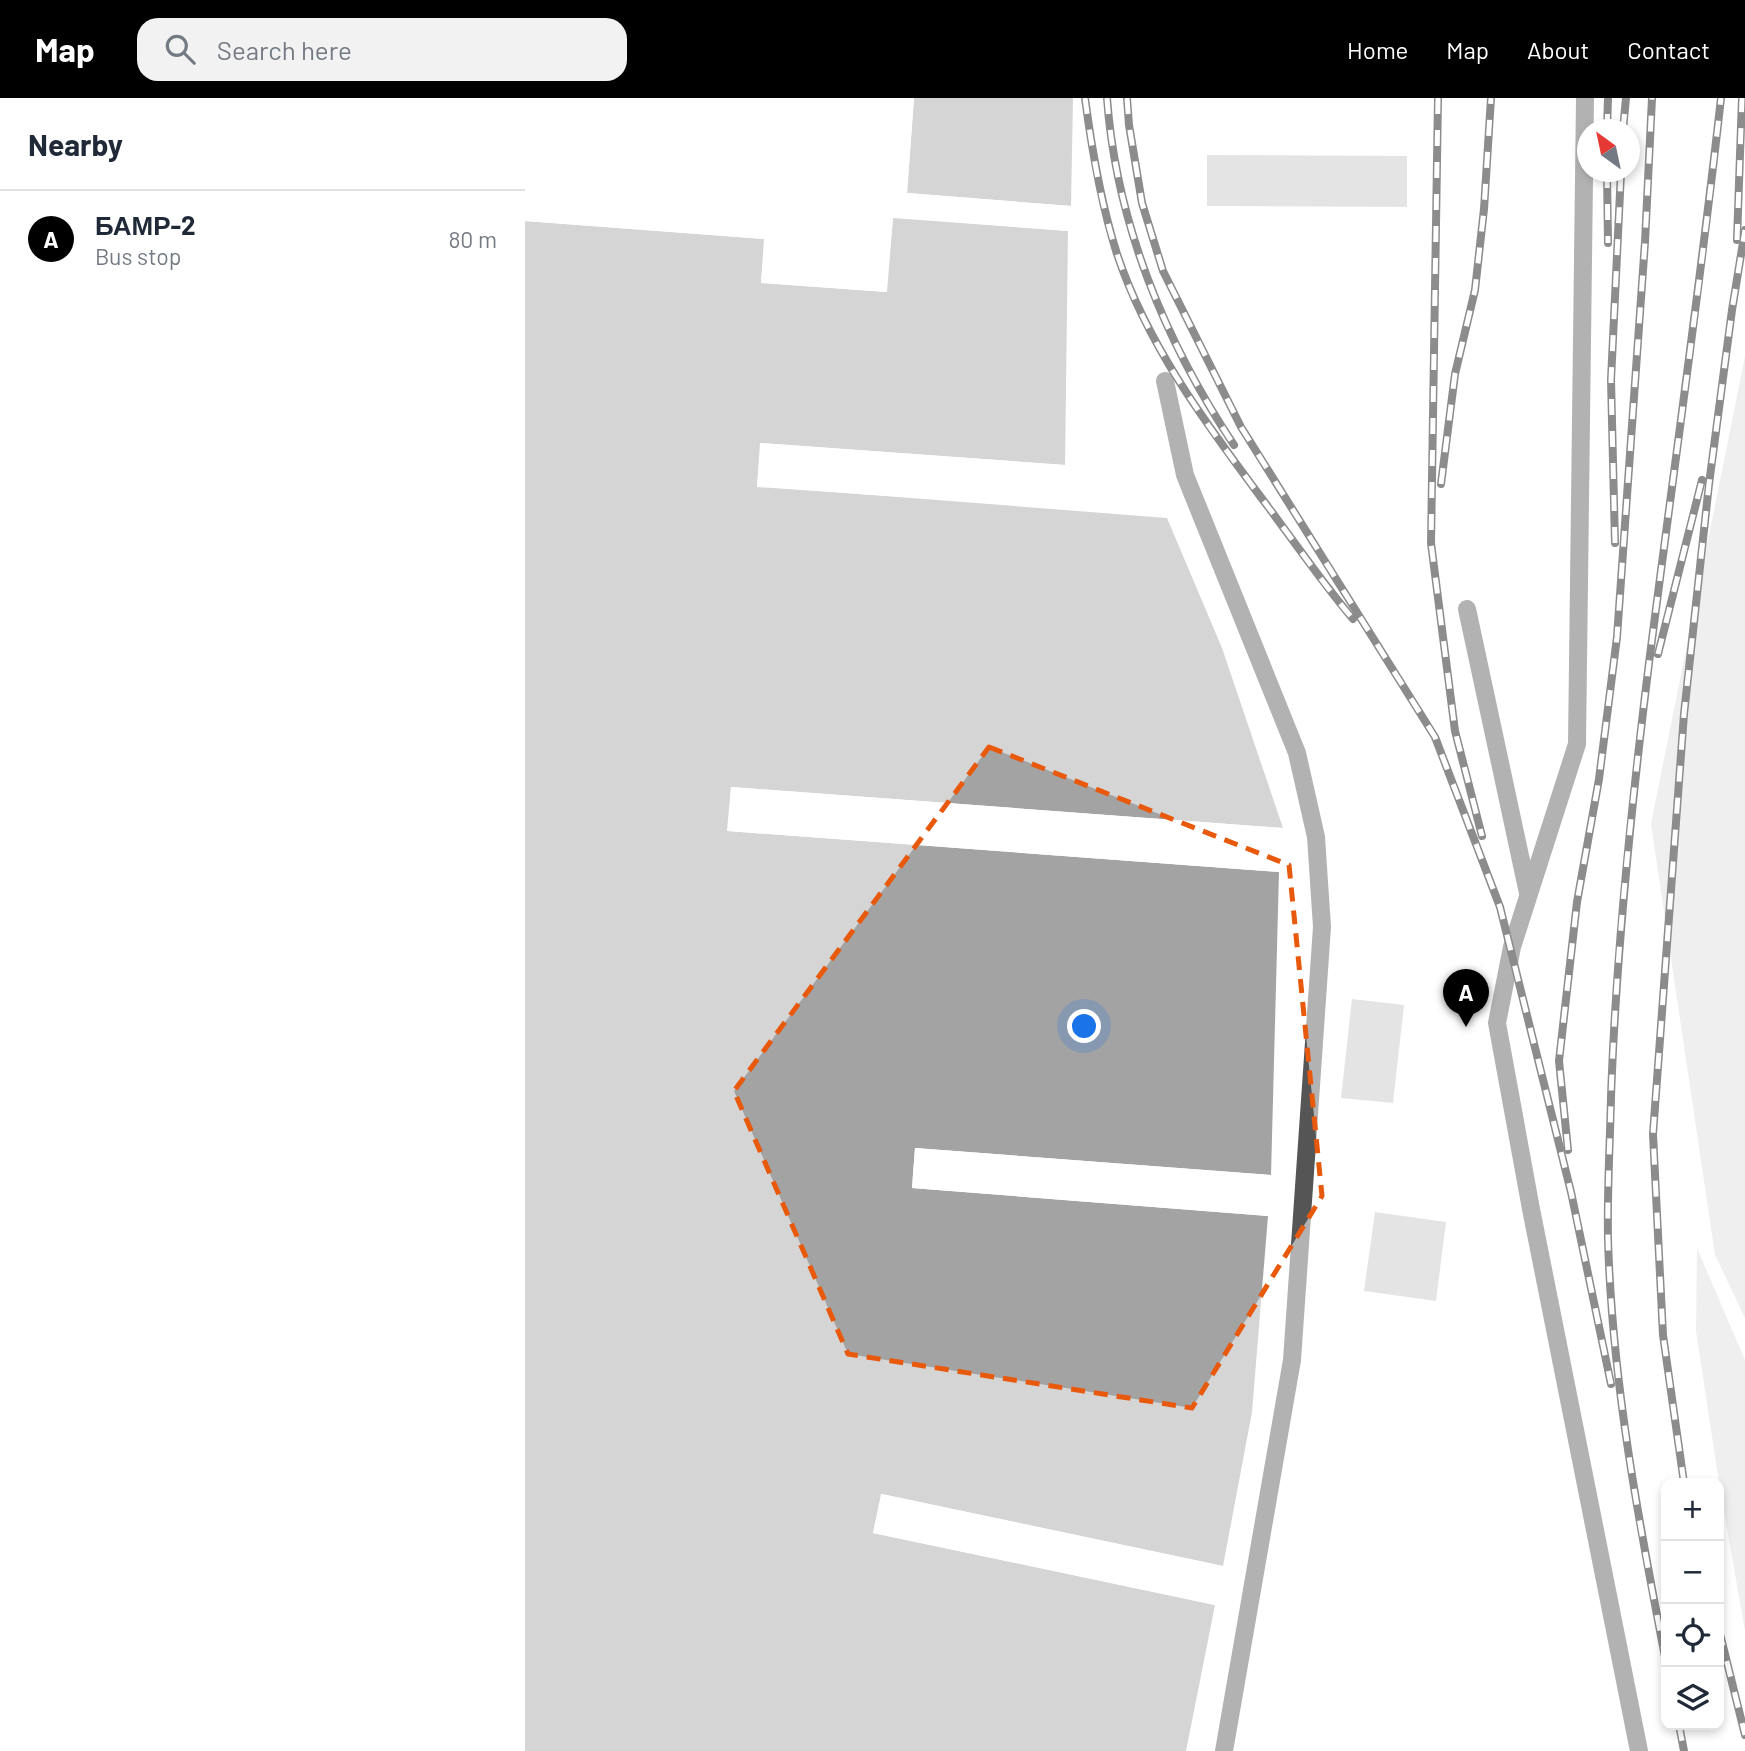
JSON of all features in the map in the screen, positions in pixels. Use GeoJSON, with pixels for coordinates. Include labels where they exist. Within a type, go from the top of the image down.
{"type":"FeatureCollection","features":[{"type":"Feature","properties":{"kind":"street"},"geometry":{"type":"LineString","coordinates":[[1585,98],[1577,744],[1512,947],[1497,1023],[1639,1751]]}},
{"type":"Feature","properties":{"kind":"street"},"geometry":{"type":"LineString","coordinates":[[1165,381],[1185,475],[1297,753],[1316,837],[1322,927],[1292,1360],[1224,1751]]}},
{"type":"Feature","properties":{"kind":"street"},"geometry":{"type":"LineString","coordinates":[[1467,609],[1529,896]]}},
{"type":"Feature","properties":{"kind":"highlighted area"},"geometry":{"type":"Polygon","coordinates":[[[989,747],[1289,865],[1322,1196],[1192,1408],[848,1354],[734,1091],[989,747]]]}},
{"type":"Feature","properties":{"kind":"shaded area"},"geometry":{"type":"Polygon","coordinates":[[[914,98],[1073,98],[1071,206],[907,193],[914,98]]]}},
{"type":"Feature","properties":{"kind":"shaded area"},"geometry":{"type":"Polygon","coordinates":[[[893,217],[1068,231],[1065,465],[761,443],[757,486],[1167,518],[1222,648],[1283,828],[731,787],[728,831],[1279,872],[1271,1175],[915,1148],[912,1188],[1268,1216],[1252,1412],[1223,1566],[882,1494],[873,1533],[1215,1605],[1186,1751],[525,1751],[525,221],[765,239],[761,283],[887,292],[893,217]]]}},
{"type":"Feature","properties":{"kind":"shaded area"},"geometry":{"type":"Polygon","coordinates":[[[1745,356],[1745,1318],[1715,1255],[1651,824],[1745,356]]]}},
{"type":"Feature","properties":{"kind":"shaded area"},"geometry":{"type":"Polygon","coordinates":[[[1697,1248],[1745,1360],[1745,1631],[1724,1512],[1724,1478],[1718,1478],[1696,1331],[1697,1248]]]}},
{"type":"Feature","properties":{"kind":"pier"},"geometry":{"type":"Polygon","coordinates":[[[911,98],[914,98],[907,193],[1071,206],[1070,209],[905,196],[903,193],[911,98]]]}},
{"type":"Feature","properties":{"kind":"pier"},"geometry":{"type":"Polygon","coordinates":[[[891,214],[1069,228],[1068,231],[893,218],[886,292],[761,283],[764,239],[525,221],[525,217],[766,236],[765,280],[883,289],[891,214]]]}},
{"type":"Feature","properties":{"kind":"pier"},"geometry":{"type":"Polygon","coordinates":[[[760,443],[1065,465],[1065,469],[764,447],[761,483],[1062,505],[1062,508],[757,487],[760,443]]]}},
{"type":"Feature","properties":{"kind":"pier"},"geometry":{"type":"Polygon","coordinates":[[[731,787],[1283,828],[1282,831],[734,791],[731,828],[1280,869],[1279,872],[727,831],[731,787]]]}},
{"type":"Feature","properties":{"kind":"pier"},"geometry":{"type":"Polygon","coordinates":[[[915,1148],[1271,1175],[1271,1179],[918,1152],[915,1185],[1268,1213],[1268,1216],[912,1188],[915,1148]]]}},
{"type":"Feature","properties":{"kind":"pier"},"geometry":{"type":"Polygon","coordinates":[[[881,1494],[1223,1566],[1223,1569],[884,1498],[877,1530],[1216,1602],[1215,1605],[873,1533],[881,1494]]]}},
{"type":"Feature","properties":{"kind":"building"},"geometry":{"type":"Polygon","coordinates":[[[1207,155],[1407,156],[1407,207],[1207,206],[1207,155]]]}},
{"type":"Feature","properties":{"kind":"building"},"geometry":{"type":"Polygon","coordinates":[[[1352,999],[1404,1005],[1393,1103],[1341,1098],[1352,999]]]}},
{"type":"Feature","properties":{"kind":"building"},"geometry":{"type":"Polygon","coordinates":[[[1375,1212],[1446,1222],[1436,1301],[1364,1291],[1375,1212]]]}},
{"type":"Feature","properties":{"kind":"railway"},"geometry":{"type":"LineString","coordinates":[[1085,98],[1111,235],[1129,287],[1144,319],[1179,381],[1218,439],[1353,619]]}},
{"type":"Feature","properties":{"kind":"railway"},"geometry":{"type":"LineString","coordinates":[[1107,98],[1121,190],[1148,279],[1186,365],[1234,445]]}},
{"type":"Feature","properties":{"kind":"railway"},"geometry":{"type":"LineString","coordinates":[[1127,98],[1142,203],[1163,271],[1241,427],[1435,737],[1500,907],[1571,1192],[1611,1384]]}},
{"type":"Feature","properties":{"kind":"railway"},"geometry":{"type":"LineString","coordinates":[[1438,98],[1431,543],[1455,731],[1482,836]]}},
{"type":"Feature","properties":{"kind":"railway"},"geometry":{"type":"LineString","coordinates":[[1441,484],[1455,374],[1475,290],[1484,209],[1491,98]]}},
{"type":"Feature","properties":{"kind":"railway"},"geometry":{"type":"LineString","coordinates":[[1607,119],[1608,98]]}},
{"type":"Feature","properties":{"kind":"railway"},"geometry":{"type":"LineString","coordinates":[[1624,119],[1626,98]]}},
{"type":"Feature","properties":{"kind":"railway"},"geometry":{"type":"LineString","coordinates":[[1568,1150],[1559,1061],[1577,902],[1599,779],[1617,637],[1645,242],[1652,98]]}},
{"type":"Feature","properties":{"kind":"railway"},"geometry":{"type":"LineString","coordinates":[[1661,1635],[1628,1452],[1615,1346],[1608,1239],[1613,1043],[1620,934],[1636,772],[1721,98]]}},
{"type":"Feature","properties":{"kind":"railway"},"geometry":{"type":"LineString","coordinates":[[1737,240],[1742,98]]}},
{"type":"Feature","properties":{"kind":"railway"},"geometry":{"type":"LineString","coordinates":[[1607,182],[1608,243]]}},
{"type":"Feature","properties":{"kind":"railway"},"geometry":{"type":"LineString","coordinates":[[1615,543],[1611,380],[1621,182]]}},
{"type":"Feature","properties":{"kind":"railway"},"geometry":{"type":"LineString","coordinates":[[1683,1478],[1663,1335],[1653,1134],[1684,714],[1709,484],[1745,230]]}},
{"type":"Feature","properties":{"kind":"railway"},"geometry":{"type":"LineString","coordinates":[[1658,654],[1702,480]]}},
{"type":"Feature","properties":{"kind":"railway"},"geometry":{"type":"LineString","coordinates":[[1724,1650],[1745,1735]]}},
{"type":"Feature","properties":{"kind":"railway"},"geometry":{"type":"LineString","coordinates":[[1680,1730],[1684,1751]]}},
{"type":"Feature","properties":{"kind":"place","name":"БАМР-2"},"geometry":{"type":"Point","coordinates":[1466,1027]}}]}
